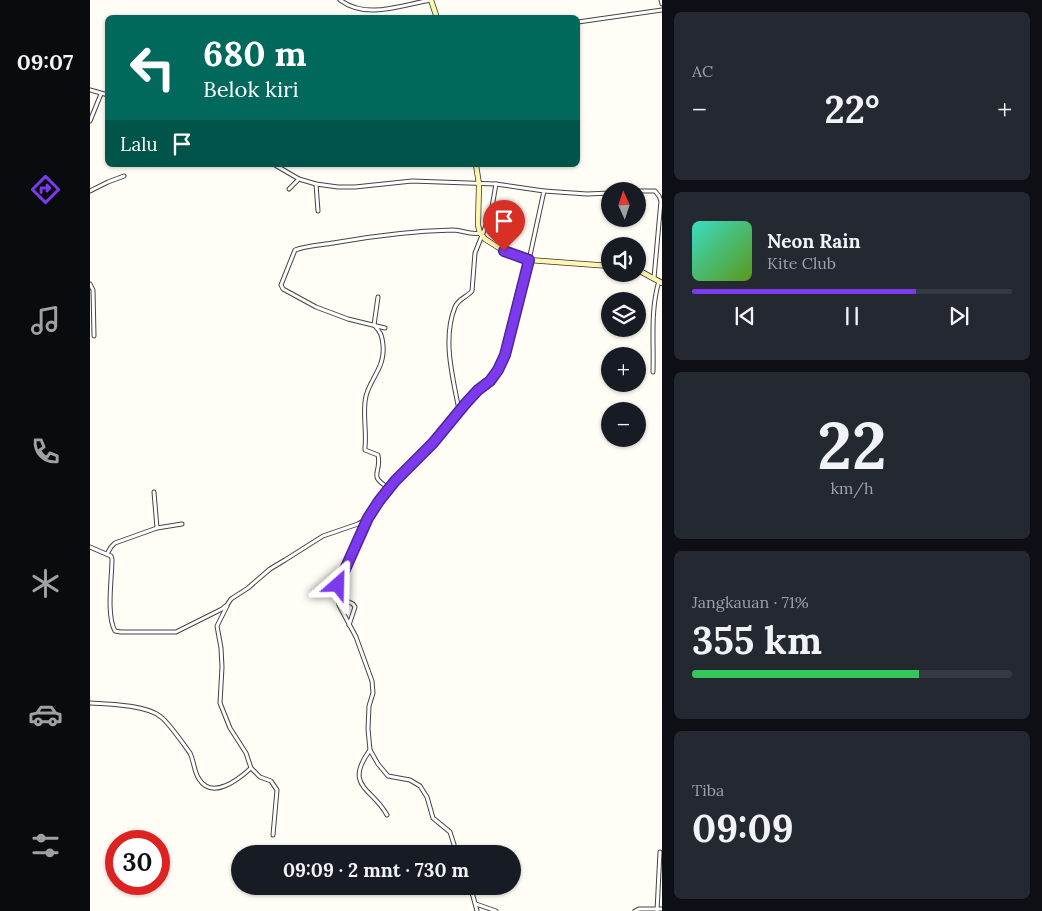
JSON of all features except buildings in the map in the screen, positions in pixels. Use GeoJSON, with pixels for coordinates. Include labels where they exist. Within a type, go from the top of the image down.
{"type":"FeatureCollection","features":[{"type":"Feature","properties":{"kind":"street"},"geometry":{"type":"LineString","coordinates":[[340,0],[348,6],[370,11],[431,0],[436,15]]}},
{"type":"Feature","properties":{"kind":"street"},"geometry":{"type":"LineString","coordinates":[[661,0],[662,4]]}},
{"type":"Feature","properties":{"kind":"street"},"geometry":{"type":"LineString","coordinates":[[580,22],[662,10]]}},
{"type":"Feature","properties":{"kind":"street"},"geometry":{"type":"LineString","coordinates":[[90,90],[105,95]]}},
{"type":"Feature","properties":{"kind":"street"},"geometry":{"type":"LineString","coordinates":[[90,120],[101,94]]}},
{"type":"Feature","properties":{"kind":"street"},"geometry":{"type":"LineString","coordinates":[[278,167],[299,179],[316,184],[355,187],[412,181],[496,184],[544,191],[601,193]]}},
{"type":"Feature","properties":{"kind":"street"},"geometry":{"type":"LineString","coordinates":[[476,167],[479,184],[477,219],[481,235]]}},
{"type":"Feature","properties":{"kind":"street"},"geometry":{"type":"LineString","coordinates":[[90,191],[124,176]]}},
{"type":"Feature","properties":{"kind":"street"},"geometry":{"type":"LineString","coordinates":[[289,189],[299,179]]}},
{"type":"Feature","properties":{"kind":"street"},"geometry":{"type":"LineString","coordinates":[[316,184],[318,211]]}},
{"type":"Feature","properties":{"kind":"street"},"geometry":{"type":"LineString","coordinates":[[459,410],[450,362],[449,334],[458,302],[472,291],[475,252],[491,213],[496,184]]}},
{"type":"Feature","properties":{"kind":"street"},"geometry":{"type":"LineString","coordinates":[[454,845],[450,832],[432,818],[427,797],[420,786],[410,780],[388,776],[370,750],[368,720],[373,686],[356,637],[339,605],[336,595],[337,588],[368,518],[389,488],[426,450],[475,393],[490,381],[502,363],[529,260],[544,191]]}},
{"type":"Feature","properties":{"kind":"street"},"geometry":{"type":"LineString","coordinates":[[646,191],[655,191],[660,196],[661,201],[654,278]]}},
{"type":"Feature","properties":{"kind":"street"},"geometry":{"type":"LineString","coordinates":[[385,328],[348,319],[316,307],[283,289],[281,286],[295,249],[361,238],[463,230],[471,234],[481,235],[504,251],[529,260],[601,266]]}},
{"type":"Feature","properties":{"kind":"street"},"geometry":{"type":"LineString","coordinates":[[646,274],[660,282],[652,310],[654,328],[653,372]]}},
{"type":"Feature","properties":{"kind":"street"},"geometry":{"type":"LineString","coordinates":[[90,284],[93,290],[94,336]]}},
{"type":"Feature","properties":{"kind":"street"},"geometry":{"type":"LineString","coordinates":[[374,325],[378,297]]}},
{"type":"Feature","properties":{"kind":"street"},"geometry":{"type":"LineString","coordinates":[[374,325],[382,336],[384,352],[380,369],[366,398],[365,450],[378,455],[377,479],[389,488]]}},
{"type":"Feature","properties":{"kind":"street"},"geometry":{"type":"LineString","coordinates":[[154,492],[157,528]]}},
{"type":"Feature","properties":{"kind":"street"},"geometry":{"type":"LineString","coordinates":[[274,835],[277,790],[271,781],[260,777],[251,768],[246,753],[230,728],[220,704],[222,667],[217,626],[231,599],[248,588],[270,569],[323,536],[358,524],[368,518]]}},
{"type":"Feature","properties":{"kind":"street"},"geometry":{"type":"LineString","coordinates":[[108,554],[115,543],[157,528],[182,524]]}},
{"type":"Feature","properties":{"kind":"street"},"geometry":{"type":"LineString","coordinates":[[90,547],[108,554],[112,559],[111,616],[112,626],[116,631],[176,632],[227,605]]}},
{"type":"Feature","properties":{"kind":"street"},"geometry":{"type":"LineString","coordinates":[[336,595],[355,606],[356,609],[349,625]]}},
{"type":"Feature","properties":{"kind":"street"},"geometry":{"type":"LineString","coordinates":[[90,703],[155,712],[163,718],[189,753],[198,778],[205,786],[212,789],[222,787],[239,779],[251,768]]}},
{"type":"Feature","properties":{"kind":"street"},"geometry":{"type":"LineString","coordinates":[[370,750],[360,771],[360,783],[387,815]]}},
{"type":"Feature","properties":{"kind":"street"},"geometry":{"type":"LineString","coordinates":[[657,910],[661,870],[660,852]]}},
{"type":"Feature","properties":{"kind":"street"},"geometry":{"type":"LineString","coordinates":[[472,895],[476,911]]}},
{"type":"Feature","properties":{"kind":"street"},"geometry":{"type":"LineString","coordinates":[[475,903],[496,911]]}},
{"type":"Feature","properties":{"kind":"street"},"geometry":{"type":"LineString","coordinates":[[635,911],[640,909],[662,909]]}},
{"type":"Feature","properties":{"kind":"route"},"geometry":{"type":"LineString","coordinates":[[338,585],[368,518],[379,501],[395,481],[433,443],[478,390],[490,381],[502,363],[529,260],[504,251]]}}]}
